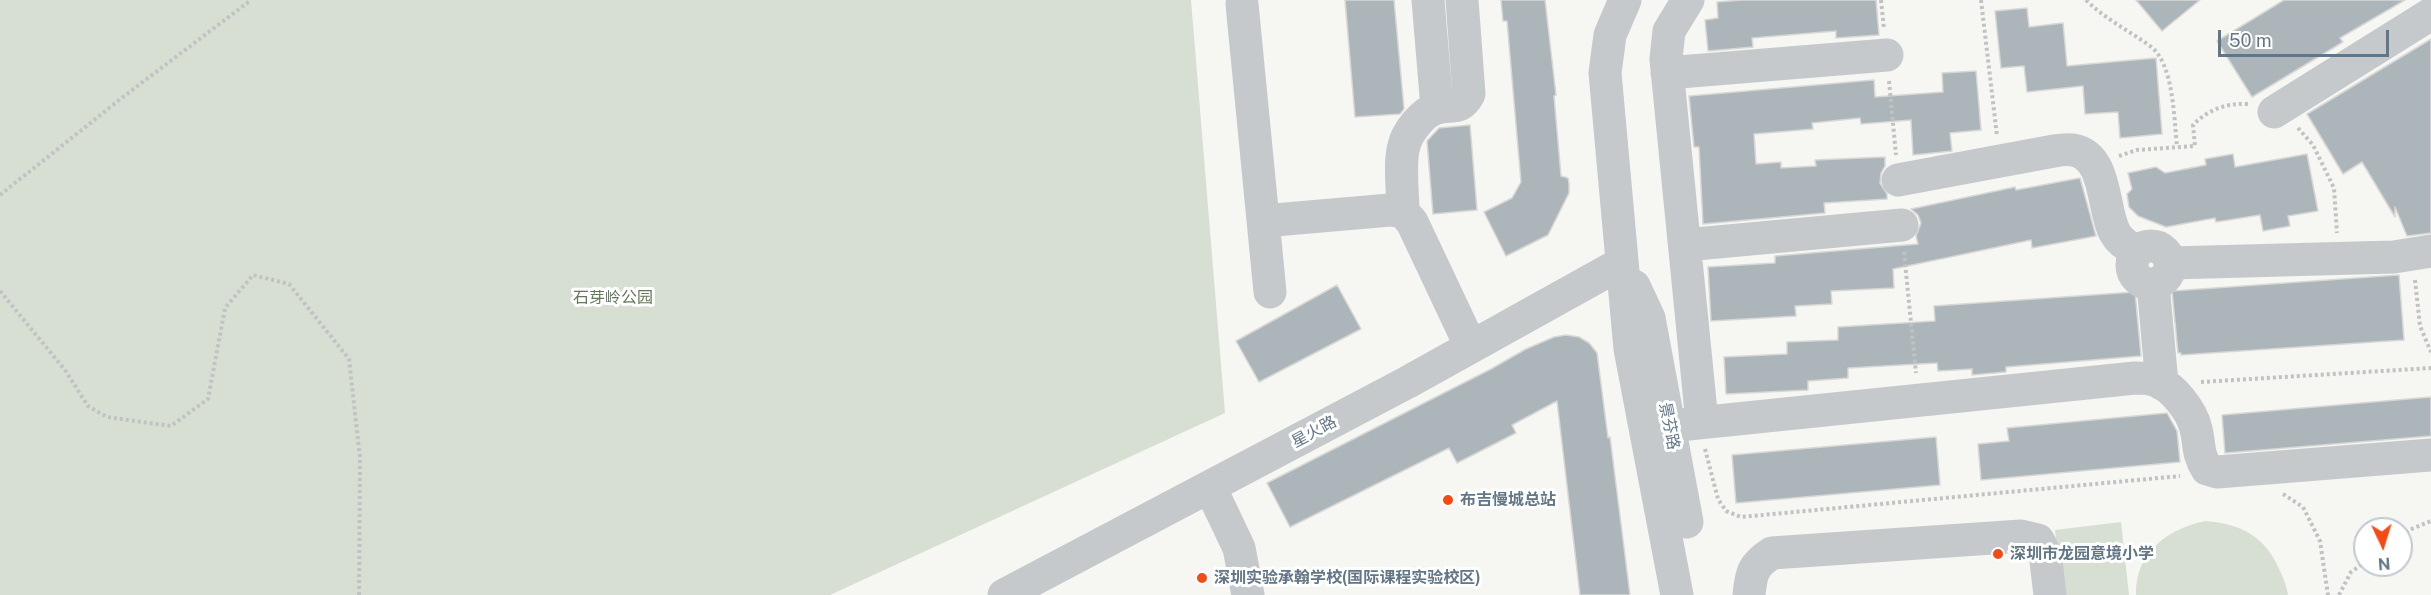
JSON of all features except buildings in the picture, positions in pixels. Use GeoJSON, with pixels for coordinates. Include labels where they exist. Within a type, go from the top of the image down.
{"type":"FeatureCollection","features":[{"type":"Feature","properties":{"kind":"street"},"geometry":{"type":"LineString","coordinates":[[1428,0],[1437,108]]}},
{"type":"Feature","properties":{"kind":"street"},"geometry":{"type":"LineString","coordinates":[[1403,212],[1403,147],[1408,136],[1423,116],[1437,108],[1457,107],[1465,102],[1469,94],[1462,0]]}},
{"type":"Feature","properties":{"kind":"street","name":"景芬路"},"geometry":{"type":"LineString","coordinates":[[1624,0],[1610,34],[1605,74],[1630,349],[1677,595]]}},
{"type":"Feature","properties":{"kind":"street"},"geometry":{"type":"LineString","coordinates":[[1688,0],[1669,31],[1666,59],[1685,245],[1689,424],[2135,378],[2154,380],[2162,384],[2183,404],[2196,427],[2199,455],[2206,469],[2217,472],[2431,455]]}},
{"type":"Feature","properties":{"kind":"street"},"geometry":{"type":"LineString","coordinates":[[1242,4],[1270,292]]}},
{"type":"Feature","properties":{"kind":"street"},"geometry":{"type":"LineString","coordinates":[[2274,112],[2431,14]]}},
{"type":"Feature","properties":{"kind":"street"},"geometry":{"type":"LineString","coordinates":[[1667,73],[1887,55]]}},
{"type":"Feature","properties":{"kind":"street"},"geometry":{"type":"LineString","coordinates":[[1898,180],[2000,160],[2074,150],[2088,157],[2098,173],[2115,234],[2136,251],[2131,263],[2135,276],[2146,284],[2161,273],[2339,258],[2394,257],[2422,253]]}},
{"type":"Feature","properties":{"kind":"street"},"geometry":{"type":"LineString","coordinates":[[1263,221],[1390,210],[1403,212],[1412,222],[1471,347]]}},
{"type":"Feature","properties":{"kind":"street"},"geometry":{"type":"LineString","coordinates":[[1685,245],[1902,225]]}},
{"type":"Feature","properties":{"kind":"street","name":"景芬路"},"geometry":{"type":"LineString","coordinates":[[1622,263],[1649,318],[1689,424],[1699,595]]}},
{"type":"Feature","properties":{"kind":"street","name":"星火路"},"geometry":{"type":"LineString","coordinates":[[1004,595],[1471,347],[1622,263]]}},
{"type":"Feature","properties":{"kind":"street"},"geometry":{"type":"LineString","coordinates":[[2161,273],[2162,384]]}},
{"type":"Feature","properties":{"kind":"street"},"geometry":{"type":"LineString","coordinates":[[1210,487],[1239,548],[1248,595]]}},
{"type":"Feature","properties":{"kind":"street"},"geometry":{"type":"LineString","coordinates":[[1749,595],[1751,575],[1760,560],[1772,553],[2020,536],[2038,540],[2045,553],[2050,595]]}},
{"type":"Feature","properties":{"kind":"path"},"geometry":{"type":"LineString","coordinates":[[0,195],[123,97],[251,0]]}},
{"type":"Feature","properties":{"kind":"path"},"geometry":{"type":"LineString","coordinates":[[1981,0],[2000,160]]}},
{"type":"Feature","properties":{"kind":"path"},"geometry":{"type":"LineString","coordinates":[[2086,0],[2117,26],[2152,47],[2166,66],[2177,147]]}},
{"type":"Feature","properties":{"kind":"path"},"geometry":{"type":"LineString","coordinates":[[2093,164],[2138,150],[2195,146],[2193,125],[2202,116],[2218,107],[2234,103],[2254,104],[2292,122],[2313,145],[2334,188],[2339,258]]}},
{"type":"Feature","properties":{"kind":"path"},"geometry":{"type":"LineString","coordinates":[[2422,253],[2420,326],[2431,352]]}},
{"type":"Feature","properties":{"kind":"path"},"geometry":{"type":"LineString","coordinates":[[0,291],[65,370],[88,406],[106,417],[171,426],[208,399],[225,308],[253,275],[289,284],[349,359],[360,458],[359,595]]}},
{"type":"Feature","properties":{"kind":"path"},"geometry":{"type":"LineString","coordinates":[[2162,384],[2431,368]]}},
{"type":"Feature","properties":{"kind":"path"},"geometry":{"type":"LineString","coordinates":[[1689,424],[1703,439],[1718,499],[1726,511],[1740,517],[2217,472]]}},
{"type":"Feature","properties":{"kind":"path"},"geometry":{"type":"LineString","coordinates":[[2276,489],[2302,507],[2320,541],[2328,595]]}},
{"type":"Feature","properties":{"kind":"path"},"geometry":{"type":"LineString","coordinates":[[2413,528],[2431,521]]}},
{"type":"Feature","properties":{"kind":"path"},"geometry":{"type":"LineString","coordinates":[[2339,595],[2353,571]]}},
{"type":"Feature","properties":{"kind":"green space","name":"石芽岭公园"},"geometry":{"type":"Polygon","coordinates":[[[0,0],[1191,0],[1225,413],[830,595],[0,595],[0,0]]]}},
{"type":"Feature","properties":{"kind":"green space"},"geometry":{"type":"Polygon","coordinates":[[[2205,521],[2242,529],[2260,542],[2275,561],[2288,595],[2136,595],[2141,566],[2156,545],[2178,530],[2205,521]]]}},
{"type":"Feature","properties":{"kind":"green space"},"geometry":{"type":"Polygon","coordinates":[[[2121,522],[2129,595],[2062,595],[2055,530],[2121,522]]]}},
{"type":"Feature","properties":{"kind":"place","name":"布吉慢城总站"},"geometry":{"type":"Point","coordinates":[1448,500]}},
{"type":"Feature","properties":{"kind":"place","name":"深圳市龙园意境小学"},"geometry":{"type":"Point","coordinates":[1998,554]}},
{"type":"Feature","properties":{"kind":"place","name":"深圳实验承翰学校(国际课程实验校区)"},"geometry":{"type":"Point","coordinates":[1202,578]}}]}
